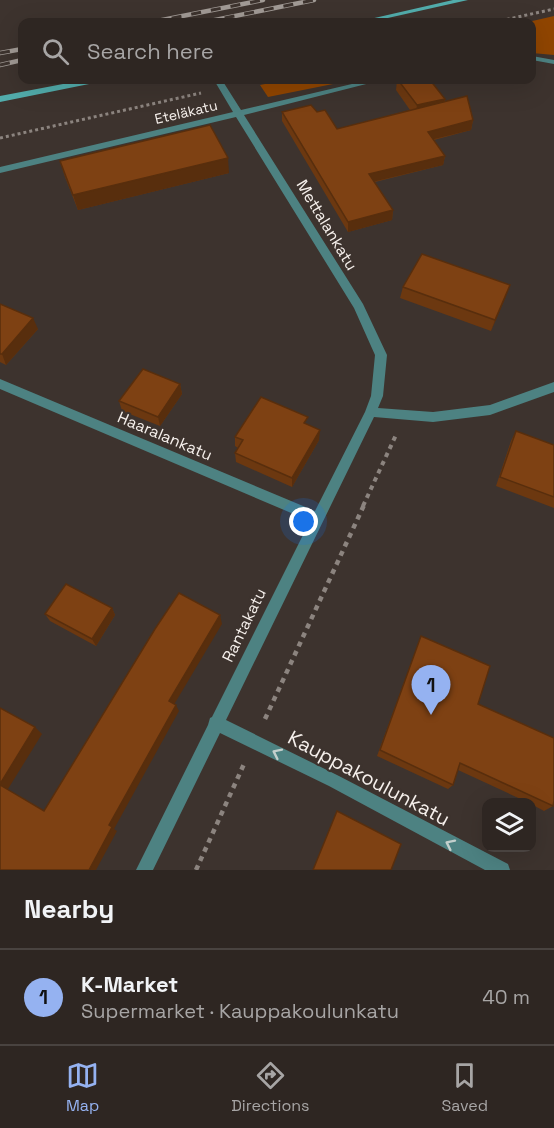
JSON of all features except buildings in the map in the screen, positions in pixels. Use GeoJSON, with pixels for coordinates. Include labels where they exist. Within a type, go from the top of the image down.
{"type":"FeatureCollection","features":[{"type":"Feature","properties":{"kind":"main road"},"geometry":{"type":"LineString","coordinates":[[380,18],[464,0]]}},
{"type":"Feature","properties":{"kind":"main road"},"geometry":{"type":"LineString","coordinates":[[0,99],[74,84]]}},
{"type":"Feature","properties":{"kind":"street"},"geometry":{"type":"LineString","coordinates":[[536,59],[554,62]]}},
{"type":"Feature","properties":{"kind":"street","name":"Mettalankatu"},"geometry":{"type":"LineString","coordinates":[[221,84],[359,307],[381,355],[377,396]]}},
{"type":"Feature","properties":{"kind":"street","name":"Eteläkatu"},"geometry":{"type":"LineString","coordinates":[[0,171],[361,84]]}},
{"type":"Feature","properties":{"kind":"street","name":"Haaralankatu"},"geometry":{"type":"LineString","coordinates":[[0,384],[317,518]]}},
{"type":"Feature","properties":{"kind":"street"},"geometry":{"type":"LineString","coordinates":[[371,412],[433,417],[490,410],[554,387]]}},
{"type":"Feature","properties":{"kind":"street","name":"Rantakatu"},"geometry":{"type":"LineString","coordinates":[[144,870],[377,396]]}},
{"type":"Feature","properties":{"kind":"street","name":"Kauppakoulunkatu"},"geometry":{"type":"LineString","coordinates":[[215,723],[502,870]]}},
{"type":"Feature","properties":{"kind":"path"},"geometry":{"type":"LineString","coordinates":[[513,18],[554,9]]}},
{"type":"Feature","properties":{"kind":"path"},"geometry":{"type":"LineString","coordinates":[[0,138],[221,84]]}},
{"type":"Feature","properties":{"kind":"path"},"geometry":{"type":"LineString","coordinates":[[196,870],[405,415]]}},
{"type":"Feature","properties":{"kind":"shaded area"},"geometry":{"type":"Polygon","coordinates":[[[554,16],[554,55],[536,53],[536,20],[554,16]]]}},
{"type":"Feature","properties":{"kind":"shaded area"},"geometry":{"type":"Polygon","coordinates":[[[265,84],[333,84],[268,97],[260,85],[265,84]]]}},
{"type":"Feature","properties":{"kind":"railway"},"geometry":{"type":"LineString","coordinates":[[172,18],[263,0]]}},
{"type":"Feature","properties":{"kind":"railway"},"geometry":{"type":"LineString","coordinates":[[225,18],[314,0]]}},
{"type":"Feature","properties":{"kind":"railway"},"geometry":{"type":"LineString","coordinates":[[0,53],[18,50]]}},
{"type":"Feature","properties":{"kind":"railway"},"geometry":{"type":"LineString","coordinates":[[0,65],[18,61]]}},
{"type":"Feature","properties":{"kind":"place","name":"K-Market"},"geometry":{"type":"Point","coordinates":[431,715]}}]}
